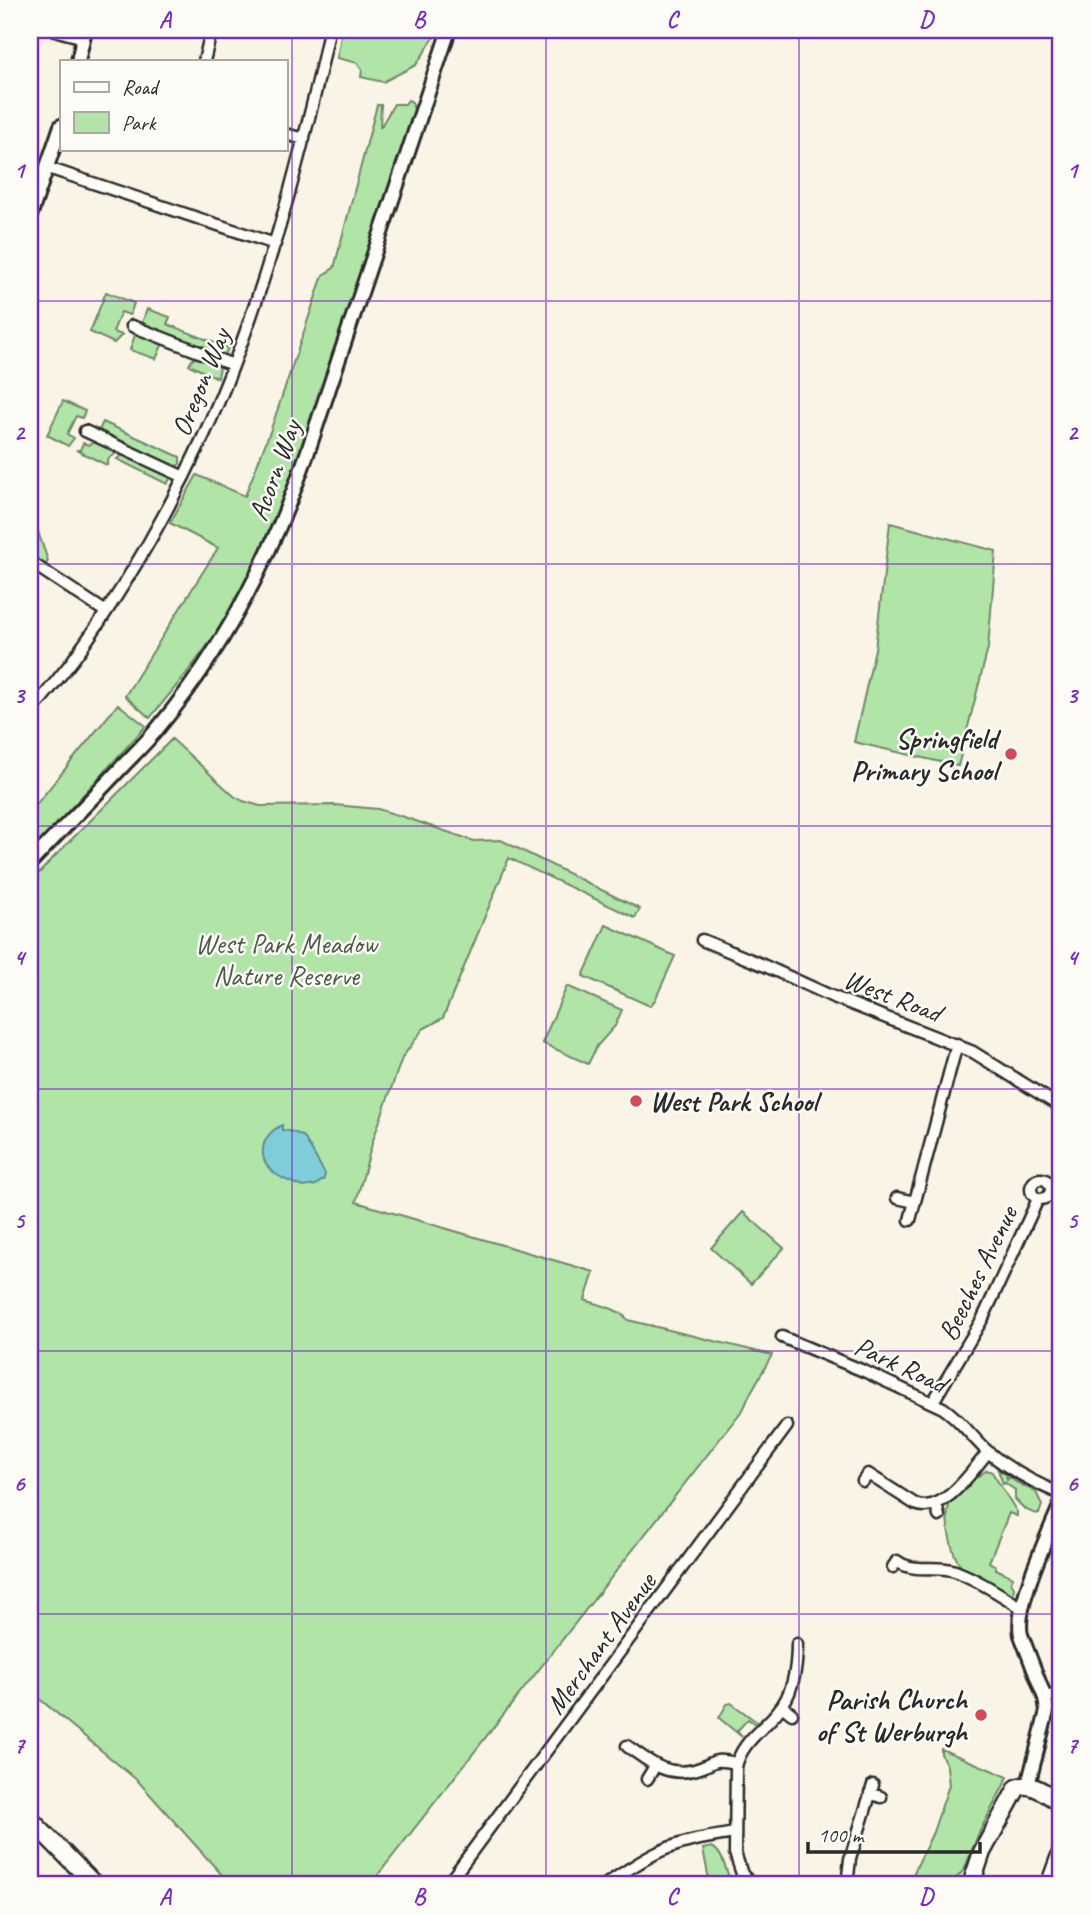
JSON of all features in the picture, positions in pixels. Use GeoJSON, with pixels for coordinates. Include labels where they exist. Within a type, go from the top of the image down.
{"type":"FeatureCollection","features":[{"type":"Feature","properties":{"kind":"main road"},"geometry":{"type":"LineString","coordinates":[[971,1885],[982,1852],[1015,1791],[1021,1785],[1028,1785],[1061,1803]]}},
{"type":"Feature","properties":{"kind":"main road"},"geometry":{"type":"LineString","coordinates":[[30,1819],[95,1885]]}},
{"type":"Feature","properties":{"kind":"street"},"geometry":{"type":"LineString","coordinates":[[54,30],[84,34],[78,60]]}},
{"type":"Feature","properties":{"kind":"street","name":"Oregon Way"},"geometry":{"type":"LineString","coordinates":[[30,713],[72,661],[106,612],[149,542],[212,418],[275,244],[304,139],[329,30]]}},
{"type":"Feature","properties":{"kind":"street","name":"Acorn Way"},"geometry":{"type":"LineString","coordinates":[[30,863],[157,729],[194,682],[222,639],[262,567],[293,496],[449,30]]}},
{"type":"Feature","properties":{"kind":"street"},"geometry":{"type":"LineString","coordinates":[[204,60],[211,32]]}},
{"type":"Feature","properties":{"kind":"street"},"geometry":{"type":"LineString","coordinates":[[30,216],[60,129]]}},
{"type":"Feature","properties":{"kind":"street"},"geometry":{"type":"LineString","coordinates":[[287,135],[304,139]]}},
{"type":"Feature","properties":{"kind":"street"},"geometry":{"type":"LineString","coordinates":[[48,168],[275,244]]}},
{"type":"Feature","properties":{"kind":"street"},"geometry":{"type":"LineString","coordinates":[[132,326],[233,365]]}},
{"type":"Feature","properties":{"kind":"street"},"geometry":{"type":"LineString","coordinates":[[85,431],[184,477]]}},
{"type":"Feature","properties":{"kind":"street"},"geometry":{"type":"LineString","coordinates":[[30,562],[106,612]]}},
{"type":"Feature","properties":{"kind":"street","name":"West Road"},"geometry":{"type":"LineString","coordinates":[[702,940],[831,996],[957,1044],[987,1059],[1061,1107]]}},
{"type":"Feature","properties":{"kind":"street"},"geometry":{"type":"LineString","coordinates":[[910,1220],[957,1044]]}},
{"type":"Feature","properties":{"kind":"street"},"geometry":{"type":"LineString","coordinates":[[897,1198],[915,1202]]}},
{"type":"Feature","properties":{"kind":"street","name":"Beeches Avenue"},"geometry":{"type":"LineString","coordinates":[[933,1402],[984,1318],[1038,1199]]}},
{"type":"Feature","properties":{"kind":"street","name":"Park Road"},"geometry":{"type":"LineString","coordinates":[[782,1337],[933,1402],[953,1415],[988,1452],[1021,1474],[1061,1494]]}},
{"type":"Feature","properties":{"kind":"street","name":"Merchant Avenue"},"geometry":{"type":"LineString","coordinates":[[447,1885],[787,1426]]}},
{"type":"Feature","properties":{"kind":"street"},"geometry":{"type":"LineString","coordinates":[[863,1481],[868,1474],[919,1506],[926,1507],[936,1504],[956,1490],[988,1452]]}},
{"type":"Feature","properties":{"kind":"street"},"geometry":{"type":"LineString","coordinates":[[936,1504],[939,1516]]}},
{"type":"Feature","properties":{"kind":"street"},"geometry":{"type":"LineString","coordinates":[[1028,1785],[1047,1716],[1045,1698],[1020,1632],[1023,1608],[1034,1571],[1061,1504]]}},
{"type":"Feature","properties":{"kind":"street"},"geometry":{"type":"LineString","coordinates":[[893,1567],[897,1561],[915,1569],[953,1570],[1023,1608]]}},
{"type":"Feature","properties":{"kind":"street"},"geometry":{"type":"LineString","coordinates":[[752,1885],[742,1874],[735,1851],[736,1763],[746,1746],[787,1697],[794,1673],[797,1644]]}},
{"type":"Feature","properties":{"kind":"street"},"geometry":{"type":"LineString","coordinates":[[1045,1698],[1061,1692]]}},
{"type":"Feature","properties":{"kind":"street"},"geometry":{"type":"LineString","coordinates":[[782,1706],[792,1714]]}},
{"type":"Feature","properties":{"kind":"street"},"geometry":{"type":"LineString","coordinates":[[628,1746],[666,1771],[690,1771],[716,1760],[736,1763]]}},
{"type":"Feature","properties":{"kind":"street"},"geometry":{"type":"LineString","coordinates":[[647,1779],[655,1766]]}},
{"type":"Feature","properties":{"kind":"street"},"geometry":{"type":"LineString","coordinates":[[847,1885],[850,1859],[872,1789],[881,1797]]}},
{"type":"Feature","properties":{"kind":"street"},"geometry":{"type":"LineString","coordinates":[[605,1885],[666,1849],[735,1833]]}},
{"type":"Feature","properties":{"kind":"street"},"geometry":{"type":"LineString","coordinates":[[1046,1885],[1061,1844]]}},
{"type":"Feature","properties":{"kind":"green space"},"geometry":{"type":"Polygon","coordinates":[[[342,30],[436,30],[416,65],[383,82],[361,77],[362,70],[358,63],[337,58],[342,30]]]}},
{"type":"Feature","properties":{"kind":"green space"},"geometry":{"type":"Polygon","coordinates":[[[408,100],[412,102],[414,110],[310,422],[274,519],[229,612],[192,666],[150,718],[125,696],[218,548],[170,523],[197,475],[245,496],[271,429],[323,275],[334,268],[377,105],[381,105],[380,128],[394,104],[405,104],[408,100]]]}},
{"type":"Feature","properties":{"kind":"green space"},"geometry":{"type":"Polygon","coordinates":[[[106,292],[134,303],[130,315],[121,312],[113,332],[122,335],[114,343],[90,332],[106,292]]]}},
{"type":"Feature","properties":{"kind":"green space"},"geometry":{"type":"Polygon","coordinates":[[[147,309],[170,317],[167,324],[228,348],[226,353],[221,356],[142,323],[147,309]]]}},
{"type":"Feature","properties":{"kind":"green space"},"geometry":{"type":"Polygon","coordinates":[[[136,332],[163,343],[156,359],[130,350],[136,332]]]}},
{"type":"Feature","properties":{"kind":"green space"},"geometry":{"type":"Polygon","coordinates":[[[198,356],[220,366],[218,378],[189,365],[198,356]]]}},
{"type":"Feature","properties":{"kind":"green space"},"geometry":{"type":"Polygon","coordinates":[[[63,401],[85,411],[82,418],[76,416],[67,434],[74,438],[68,446],[47,435],[63,401]]]}},
{"type":"Feature","properties":{"kind":"green space"},"geometry":{"type":"Polygon","coordinates":[[[103,422],[180,457],[180,464],[175,467],[99,430],[103,422]]]}},
{"type":"Feature","properties":{"kind":"green space"},"geometry":{"type":"Polygon","coordinates":[[[98,441],[118,452],[109,458],[107,465],[76,450],[80,450],[83,443],[88,445],[98,441]]]}},
{"type":"Feature","properties":{"kind":"green space"},"geometry":{"type":"Polygon","coordinates":[[[123,454],[171,477],[167,484],[117,459],[123,454]]]}},
{"type":"Feature","properties":{"kind":"green space"},"geometry":{"type":"Polygon","coordinates":[[[30,517],[34,520],[48,561],[45,566],[30,556],[30,517]]]}},
{"type":"Feature","properties":{"kind":"green space"},"geometry":{"type":"Polygon","coordinates":[[[890,523],[996,551],[988,648],[958,766],[854,742],[875,649],[890,523]]]}},
{"type":"Feature","properties":{"kind":"green space"},"geometry":{"type":"Polygon","coordinates":[[[118,704],[146,726],[30,853],[30,812],[118,704]]]}},
{"type":"Feature","properties":{"kind":"green space","name":"West Park Meadow Nature Reserve"},"geometry":{"type":"Polygon","coordinates":[[[172,739],[234,796],[243,801],[260,806],[335,805],[378,809],[474,841],[501,840],[640,909],[635,918],[509,858],[443,1018],[423,1029],[402,1058],[373,1140],[356,1202],[594,1272],[585,1300],[614,1310],[628,1320],[772,1355],[744,1408],[370,1885],[231,1885],[138,1781],[30,1691],[30,883],[172,739]]]}},
{"type":"Feature","properties":{"kind":"green space"},"geometry":{"type":"Polygon","coordinates":[[[606,925],[675,956],[650,1006],[583,976],[606,925]]]}},
{"type":"Feature","properties":{"kind":"green space"},"geometry":{"type":"Polygon","coordinates":[[[567,986],[622,1010],[615,1026],[597,1046],[588,1064],[542,1043],[567,986]]]}},
{"type":"Feature","properties":{"kind":"green space"},"geometry":{"type":"Polygon","coordinates":[[[743,1212],[784,1248],[751,1284],[711,1248],[743,1212]]]}},
{"type":"Feature","properties":{"kind":"green space"},"geometry":{"type":"Polygon","coordinates":[[[987,1470],[992,1472],[1017,1512],[1017,1516],[1009,1513],[989,1562],[996,1566],[996,1569],[1013,1577],[1013,1596],[965,1570],[956,1558],[950,1538],[948,1510],[952,1499],[976,1475],[987,1470]]]}},
{"type":"Feature","properties":{"kind":"green space"},"geometry":{"type":"Polygon","coordinates":[[[998,1470],[1006,1474],[1007,1480],[1009,1477],[1014,1479],[1036,1492],[1042,1505],[1039,1514],[1028,1511],[1017,1502],[1015,1490],[1003,1484],[998,1470]]]}},
{"type":"Feature","properties":{"kind":"green space"},"geometry":{"type":"Polygon","coordinates":[[[731,1703],[757,1722],[755,1724],[748,1719],[737,1731],[742,1737],[719,1718],[727,1704],[731,1703]]]}},
{"type":"Feature","properties":{"kind":"green space"},"geometry":{"type":"Polygon","coordinates":[[[941,1749],[1008,1777],[978,1835],[964,1870],[950,1885],[908,1885],[933,1832],[949,1785],[947,1766],[941,1749]]]}},
{"type":"Feature","properties":{"kind":"green space"},"geometry":{"type":"Polygon","coordinates":[[[712,1847],[720,1854],[733,1885],[710,1885],[703,1849],[712,1847]]]}},
{"type":"Feature","properties":{"kind":"water"},"geometry":{"type":"Polygon","coordinates":[[[282,1125],[282,1130],[304,1137],[325,1174],[324,1179],[316,1185],[304,1187],[290,1182],[277,1175],[265,1162],[265,1142],[269,1135],[282,1125]]]}},
{"type":"Feature","properties":{"kind":"place","name":"Springfield Primary School"},"geometry":{"type":"Point","coordinates":[1011,754]}},
{"type":"Feature","properties":{"kind":"place","name":"West Park School"},"geometry":{"type":"Point","coordinates":[636,1101]}},
{"type":"Feature","properties":{"kind":"place","name":"Parish Church of St Werburgh"},"geometry":{"type":"Point","coordinates":[981,1715]}}]}
